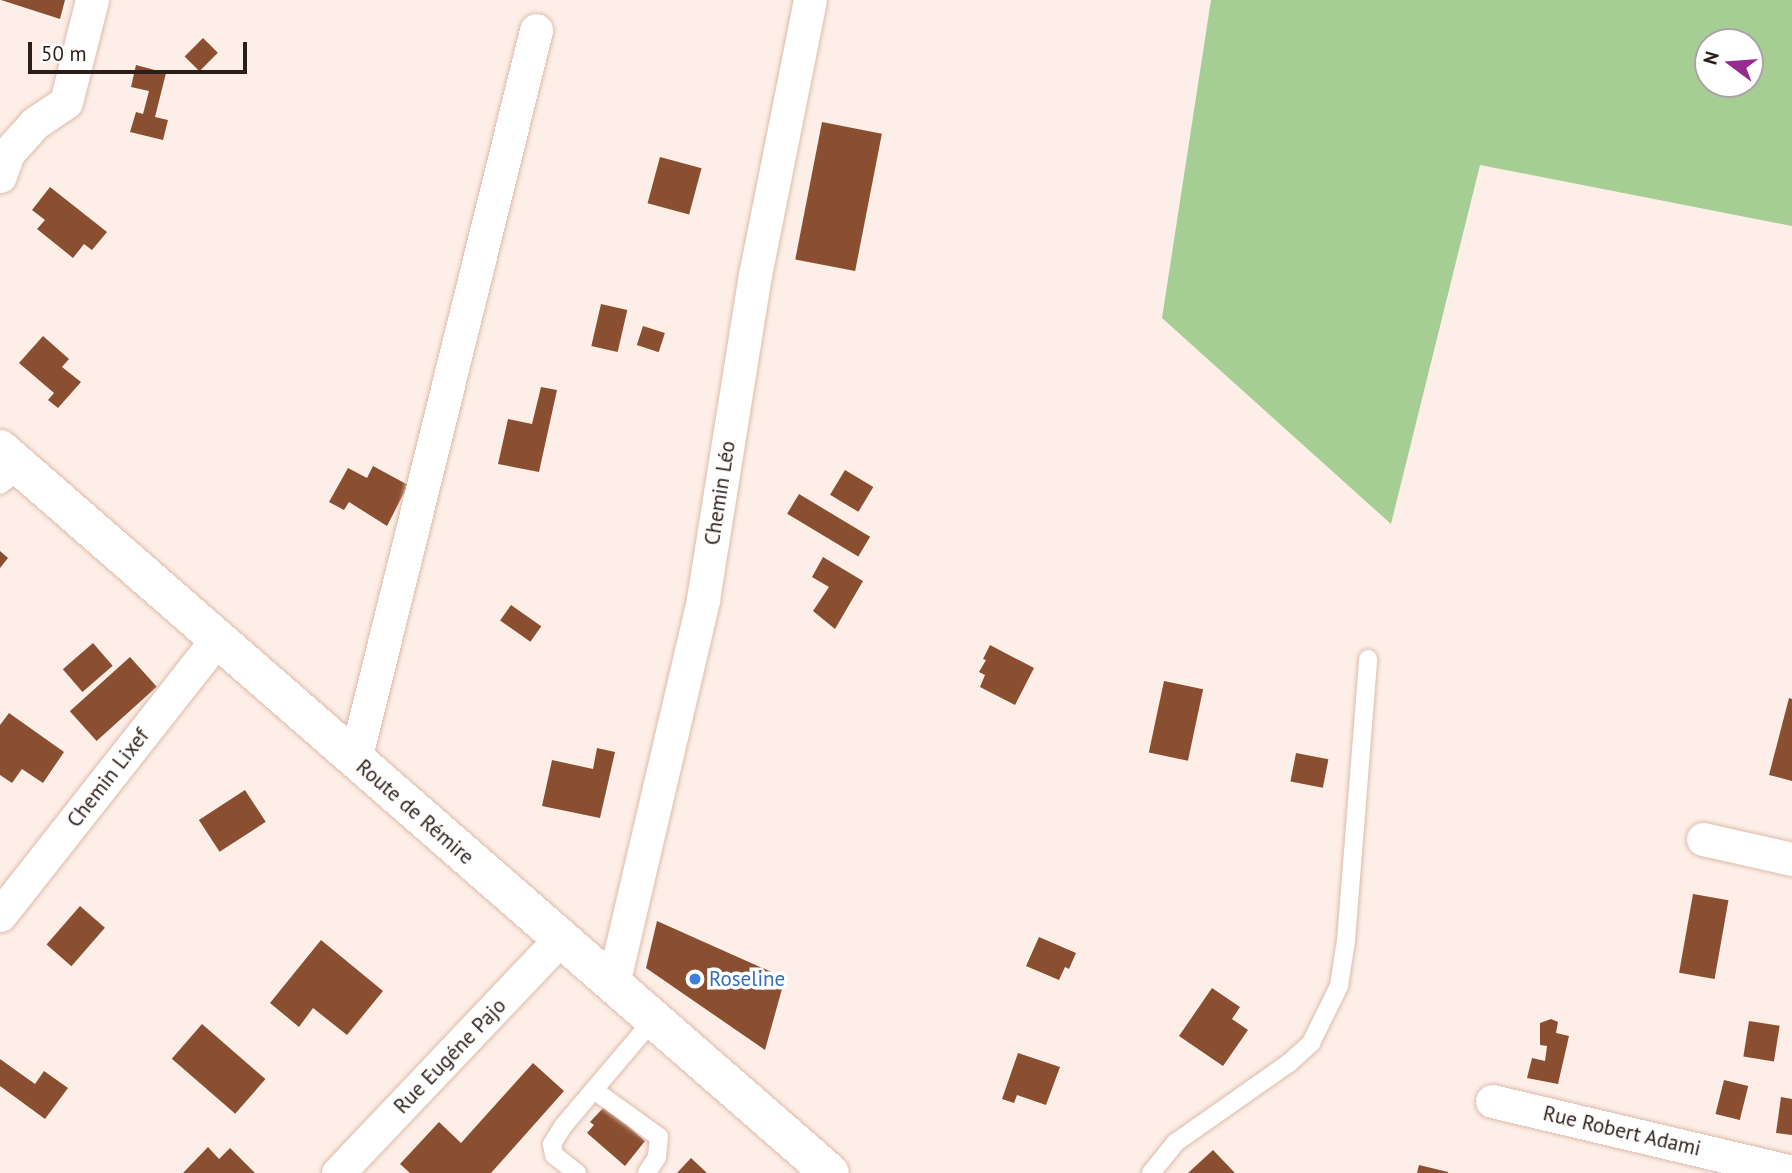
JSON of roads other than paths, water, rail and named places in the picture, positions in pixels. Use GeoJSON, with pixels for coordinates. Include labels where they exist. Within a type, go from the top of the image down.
{"type":"FeatureCollection","features":[{"type":"Feature","properties":{"kind":"main road","name":"Route de Rémire"},"geometry":{"type":"LineString","coordinates":[[7,468],[355,760],[830,1173]]}},
{"type":"Feature","properties":{"kind":"street"},"geometry":{"type":"LineString","coordinates":[[0,176],[8,153],[35,123],[66,102],[92,0]]}},
{"type":"Feature","properties":{"kind":"street","name":"Chemin Léo"},"geometry":{"type":"LineString","coordinates":[[613,984],[703,599],[755,275],[810,0]]}},
{"type":"Feature","properties":{"kind":"street"},"geometry":{"type":"LineString","coordinates":[[355,760],[536,30]]}},
{"type":"Feature","properties":{"kind":"street","name":"Chemin Lixef"},"geometry":{"type":"LineString","coordinates":[[0,915],[216,641]]}},
{"type":"Feature","properties":{"kind":"street"},"geometry":{"type":"LineString","coordinates":[[1703,839],[1792,859]]}},
{"type":"Feature","properties":{"kind":"street","name":"Rue Eugéne Pajo"},"geometry":{"type":"LineString","coordinates":[[338,1173],[561,939]]}},
{"type":"Feature","properties":{"kind":"street","name":"Rue Robert Adami"},"geometry":{"type":"LineString","coordinates":[[1492,1101],[1792,1172]]}},
{"type":"Feature","properties":{"kind":"lane"},"geometry":{"type":"LineString","coordinates":[[1151,1173],[1175,1143],[1289,1063],[1311,1044],[1339,986],[1346,941],[1368,659]]}},
{"type":"Feature","properties":{"kind":"lane"},"geometry":{"type":"LineString","coordinates":[[577,1173],[554,1155],[552,1144],[654,1019]]}},
{"type":"Feature","properties":{"kind":"lane"},"geometry":{"type":"LineString","coordinates":[[594,1090],[659,1137],[657,1157],[647,1173]]}},
{"type":"Feature","properties":{"kind":"place","name":"Roseline"},"geometry":{"type":"Point","coordinates":[695,979]}}]}
